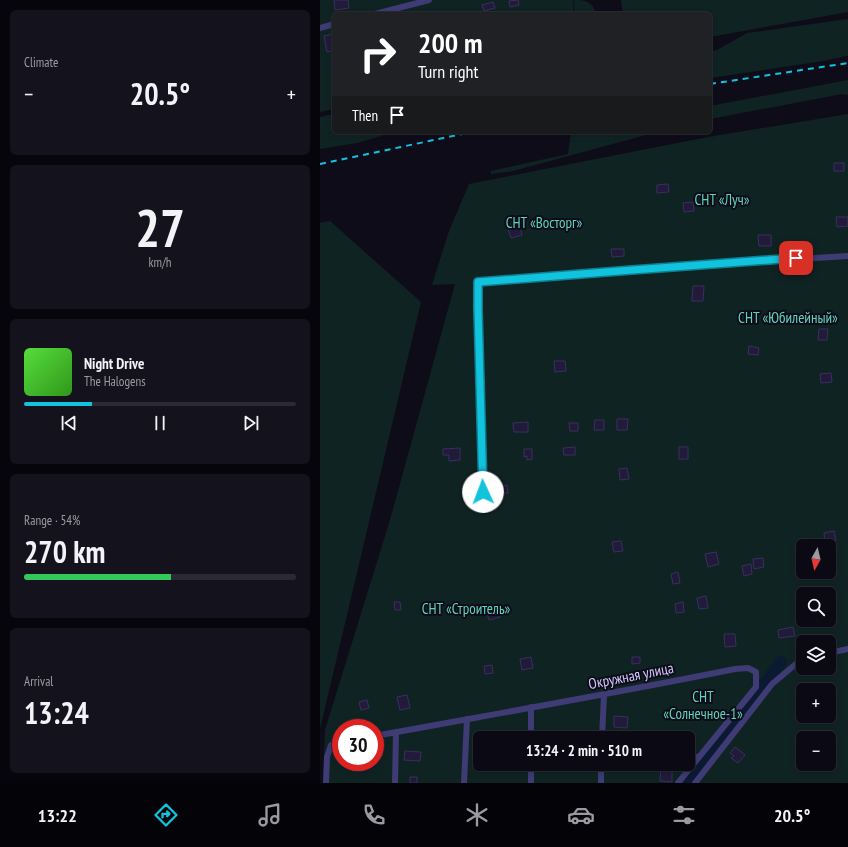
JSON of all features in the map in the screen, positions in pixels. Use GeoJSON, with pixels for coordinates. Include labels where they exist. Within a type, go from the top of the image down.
{"type":"FeatureCollection","features":[{"type":"Feature","properties":{"kind":"street"},"geometry":{"type":"LineString","coordinates":[[383,12],[429,0]]}},
{"type":"Feature","properties":{"kind":"street"},"geometry":{"type":"LineString","coordinates":[[320,28],[332,25]]}},
{"type":"Feature","properties":{"kind":"street"},"geometry":{"type":"LineString","coordinates":[[483,492],[478,282],[643,269],[848,256]]}},
{"type":"Feature","properties":{"kind":"street"},"geometry":{"type":"LineString","coordinates":[[836,652],[848,650]]}},
{"type":"Feature","properties":{"kind":"street"},"geometry":{"type":"LineString","coordinates":[[695,783],[772,684],[796,663]]}},
{"type":"Feature","properties":{"kind":"street","name":"Окружная улица"},"geometry":{"type":"LineString","coordinates":[[384,734],[604,695],[735,669],[748,668],[756,672],[756,687],[678,783]]}},
{"type":"Feature","properties":{"kind":"street"},"geometry":{"type":"LineString","coordinates":[[602,731],[604,695]]}},
{"type":"Feature","properties":{"kind":"street"},"geometry":{"type":"LineString","coordinates":[[531,707],[531,731]]}},
{"type":"Feature","properties":{"kind":"street"},"geometry":{"type":"LineString","coordinates":[[464,783],[467,719]]}},
{"type":"Feature","properties":{"kind":"street"},"geometry":{"type":"LineString","coordinates":[[395,783],[396,732]]}},
{"type":"Feature","properties":{"kind":"street"},"geometry":{"type":"LineString","coordinates":[[326,783],[327,757],[332,745]]}},
{"type":"Feature","properties":{"kind":"street"},"geometry":{"type":"LineString","coordinates":[[531,771],[531,783]]}},
{"type":"Feature","properties":{"kind":"street"},"geometry":{"type":"LineString","coordinates":[[601,783],[602,771]]}},
{"type":"Feature","properties":{"kind":"green space"},"geometry":{"type":"Polygon","coordinates":[[[320,0],[573,0],[574,12],[332,12],[332,109],[320,112],[320,0]]]}},
{"type":"Feature","properties":{"kind":"green space"},"geometry":{"type":"Polygon","coordinates":[[[574,0],[588,2],[593,6],[595,12],[575,12],[574,0]]]}},
{"type":"Feature","properties":{"kind":"green space"},"geometry":{"type":"Polygon","coordinates":[[[621,0],[848,0],[848,12],[712,37],[712,12],[623,12],[621,0]]]}},
{"type":"Feature","properties":{"kind":"green space"},"geometry":{"type":"Polygon","coordinates":[[[848,19],[848,55],[823,61],[712,78],[712,51],[717,50],[747,33],[848,19]]]}},
{"type":"Feature","properties":{"kind":"green space"},"geometry":{"type":"Polygon","coordinates":[[[848,80],[848,95],[842,94],[712,119],[712,106],[848,80]]]}},
{"type":"Feature","properties":{"kind":"green space"},"geometry":{"type":"Polygon","coordinates":[[[332,114],[332,134],[388,134],[357,143],[320,149],[320,117],[332,114]]]}},
{"type":"Feature","properties":{"kind":"green space"},"geometry":{"type":"Polygon","coordinates":[[[848,114],[848,783],[323,783],[325,730],[390,520],[455,284],[432,285],[449,231],[469,184],[708,137],[848,114]]]}},
{"type":"Feature","properties":{"kind":"green space"},"geometry":{"type":"Polygon","coordinates":[[[571,134],[650,134],[513,171],[491,174],[491,171],[568,154],[571,134]]]}},
{"type":"Feature","properties":{"kind":"green space"},"geometry":{"type":"Polygon","coordinates":[[[330,221],[421,302],[320,729],[320,223],[330,221]]]}},
{"type":"Feature","properties":{"kind":"building"},"geometry":{"type":"Polygon","coordinates":[[[334,0],[348,0],[349,8],[335,10],[334,0]]]}},
{"type":"Feature","properties":{"kind":"building"},"geometry":{"type":"Polygon","coordinates":[[[518,0],[519,5],[510,7],[509,1],[518,0]]]}},
{"type":"Feature","properties":{"kind":"building"},"geometry":{"type":"Polygon","coordinates":[[[493,2],[495,8],[484,11],[482,5],[493,2]]]}},
{"type":"Feature","properties":{"kind":"building"},"geometry":{"type":"Polygon","coordinates":[[[332,34],[332,51],[327,52],[324,36],[332,34]]]}},
{"type":"Feature","properties":{"kind":"building"},"geometry":{"type":"Polygon","coordinates":[[[834,163],[844,163],[844,171],[834,171],[834,163]]]}},
{"type":"Feature","properties":{"kind":"building"},"geometry":{"type":"Polygon","coordinates":[[[668,184],[669,192],[657,193],[657,185],[668,184]]]}},
{"type":"Feature","properties":{"kind":"building"},"geometry":{"type":"Polygon","coordinates":[[[693,202],[694,211],[684,212],[683,203],[693,202]]]}},
{"type":"Feature","properties":{"kind":"building"},"geometry":{"type":"Polygon","coordinates":[[[836,217],[848,217],[848,226],[837,227],[836,217]]]}},
{"type":"Feature","properties":{"kind":"building"},"geometry":{"type":"Polygon","coordinates":[[[520,226],[522,235],[511,238],[508,229],[520,226]]]}},
{"type":"Feature","properties":{"kind":"building"},"geometry":{"type":"Polygon","coordinates":[[[758,235],[771,235],[771,246],[759,246],[758,235]]]}},
{"type":"Feature","properties":{"kind":"building"},"geometry":{"type":"Polygon","coordinates":[[[611,249],[624,249],[624,256],[612,257],[611,249]]]}},
{"type":"Feature","properties":{"kind":"building"},"geometry":{"type":"Polygon","coordinates":[[[693,286],[704,286],[703,301],[692,301],[693,286]]]}},
{"type":"Feature","properties":{"kind":"building"},"geometry":{"type":"Polygon","coordinates":[[[819,329],[828,329],[827,340],[818,340],[819,329]]]}},
{"type":"Feature","properties":{"kind":"building"},"geometry":{"type":"Polygon","coordinates":[[[749,346],[759,348],[758,355],[748,354],[749,346]]]}},
{"type":"Feature","properties":{"kind":"building"},"geometry":{"type":"Polygon","coordinates":[[[554,361],[565,361],[566,371],[555,372],[554,361]]]}},
{"type":"Feature","properties":{"kind":"building"},"geometry":{"type":"Polygon","coordinates":[[[831,373],[832,382],[821,383],[820,374],[831,373]]]}},
{"type":"Feature","properties":{"kind":"building"},"geometry":{"type":"Polygon","coordinates":[[[617,419],[628,419],[627,430],[617,430],[617,419]]]}},
{"type":"Feature","properties":{"kind":"building"},"geometry":{"type":"Polygon","coordinates":[[[595,420],[604,420],[604,430],[594,430],[595,420]]]}},
{"type":"Feature","properties":{"kind":"building"},"geometry":{"type":"Polygon","coordinates":[[[528,422],[528,432],[514,432],[513,423],[528,422]]]}},
{"type":"Feature","properties":{"kind":"building"},"geometry":{"type":"Polygon","coordinates":[[[569,423],[578,423],[578,431],[570,431],[569,423]]]}},
{"type":"Feature","properties":{"kind":"building"},"geometry":{"type":"Polygon","coordinates":[[[575,447],[575,455],[564,455],[563,448],[575,447]]]}},
{"type":"Feature","properties":{"kind":"building"},"geometry":{"type":"Polygon","coordinates":[[[679,447],[688,447],[688,459],[679,459],[679,447]]]}},
{"type":"Feature","properties":{"kind":"building"},"geometry":{"type":"Polygon","coordinates":[[[460,448],[460,460],[449,461],[449,455],[443,455],[443,449],[460,448]]]}},
{"type":"Feature","properties":{"kind":"building"},"geometry":{"type":"Polygon","coordinates":[[[524,449],[532,449],[532,459],[527,460],[527,456],[524,457],[524,449]]]}},
{"type":"Feature","properties":{"kind":"building"},"geometry":{"type":"Polygon","coordinates":[[[627,468],[629,479],[620,480],[619,469],[627,468]]]}},
{"type":"Feature","properties":{"kind":"building"},"geometry":{"type":"Polygon","coordinates":[[[507,485],[508,493],[501,493],[501,486],[507,485]]]}},
{"type":"Feature","properties":{"kind":"building"},"geometry":{"type":"Polygon","coordinates":[[[834,531],[836,539],[825,539],[824,533],[834,531]]]}},
{"type":"Feature","properties":{"kind":"building"},"geometry":{"type":"Polygon","coordinates":[[[621,541],[623,551],[614,552],[612,542],[621,541]]]}},
{"type":"Feature","properties":{"kind":"building"},"geometry":{"type":"Polygon","coordinates":[[[716,552],[719,564],[708,567],[705,554],[716,552]]]}},
{"type":"Feature","properties":{"kind":"building"},"geometry":{"type":"Polygon","coordinates":[[[763,558],[764,567],[754,569],[753,559],[763,558]]]}},
{"type":"Feature","properties":{"kind":"building"},"geometry":{"type":"Polygon","coordinates":[[[751,564],[752,574],[744,576],[742,566],[751,564]]]}},
{"type":"Feature","properties":{"kind":"building"},"geometry":{"type":"Polygon","coordinates":[[[678,572],[680,583],[673,584],[671,574],[678,572]]]}},
{"type":"Feature","properties":{"kind":"building"},"geometry":{"type":"Polygon","coordinates":[[[706,596],[708,608],[699,609],[697,598],[706,596]]]}},
{"type":"Feature","properties":{"kind":"building"},"geometry":{"type":"Polygon","coordinates":[[[394,602],[400,602],[401,610],[395,610],[394,602]]]}},
{"type":"Feature","properties":{"kind":"building"},"geometry":{"type":"Polygon","coordinates":[[[683,602],[684,612],[676,613],[675,604],[683,602]]]}},
{"type":"Feature","properties":{"kind":"building"},"geometry":{"type":"Polygon","coordinates":[[[497,607],[500,617],[489,620],[486,610],[497,607]]]}},
{"type":"Feature","properties":{"kind":"building"},"geometry":{"type":"Polygon","coordinates":[[[793,627],[795,636],[779,638],[778,630],[793,627]]]}},
{"type":"Feature","properties":{"kind":"building"},"geometry":{"type":"Polygon","coordinates":[[[724,634],[735,634],[736,646],[725,647],[724,634]]]}},
{"type":"Feature","properties":{"kind":"building"},"geometry":{"type":"Polygon","coordinates":[[[531,657],[533,668],[522,670],[520,659],[531,657]]]}},
{"type":"Feature","properties":{"kind":"building"},"geometry":{"type":"Polygon","coordinates":[[[632,657],[640,657],[640,663],[632,664],[632,657]]]}},
{"type":"Feature","properties":{"kind":"building"},"geometry":{"type":"Polygon","coordinates":[[[492,665],[493,673],[485,674],[484,666],[492,665]]]}},
{"type":"Feature","properties":{"kind":"building"},"geometry":{"type":"Polygon","coordinates":[[[407,695],[410,708],[400,710],[397,697],[407,695]]]}},
{"type":"Feature","properties":{"kind":"building"},"geometry":{"type":"Polygon","coordinates":[[[367,700],[369,708],[361,710],[359,702],[367,700]]]}},
{"type":"Feature","properties":{"kind":"building"},"geometry":{"type":"Polygon","coordinates":[[[614,716],[628,717],[627,728],[614,727],[614,716]]]}},
{"type":"Feature","properties":{"kind":"building"},"geometry":{"type":"Polygon","coordinates":[[[735,747],[745,755],[738,763],[731,758],[734,756],[730,753],[735,747]]]}},
{"type":"Feature","properties":{"kind":"building"},"geometry":{"type":"Polygon","coordinates":[[[405,751],[421,752],[420,761],[404,760],[405,751]]]}},
{"type":"Feature","properties":{"kind":"building"},"geometry":{"type":"Polygon","coordinates":[[[661,771],[672,771],[672,782],[660,781],[661,771]]]}},
{"type":"Feature","properties":{"kind":"building"},"geometry":{"type":"Polygon","coordinates":[[[410,777],[417,777],[417,783],[410,783],[410,777]]]}},
{"type":"Feature","properties":{"kind":"waterway"},"geometry":{"type":"LineString","coordinates":[[769,678],[781,662]]}},
{"type":"Feature","properties":{"kind":"waterway"},"geometry":{"type":"LineString","coordinates":[[686,783],[766,682]]}},
{"type":"Feature","properties":{"kind":"railway"},"geometry":{"type":"LineString","coordinates":[[712,84],[848,63]]}},
{"type":"Feature","properties":{"kind":"railway"},"geometry":{"type":"LineString","coordinates":[[320,164],[462,134]]}},
{"type":"Feature","properties":{"kind":"route"},"geometry":{"type":"LineString","coordinates":[[483,492],[480,424],[478,282],[796,258]]}},
{"type":"Feature","properties":{"kind":"park label","name":"СНТ «Луч»"},"geometry":{"type":"Point","coordinates":[722,200]}},
{"type":"Feature","properties":{"kind":"park label","name":"СНТ «Восторг»"},"geometry":{"type":"Point","coordinates":[544,223]}},
{"type":"Feature","properties":{"kind":"park label","name":"СНТ «Юбилейный»"},"geometry":{"type":"Point","coordinates":[788,318]}},
{"type":"Feature","properties":{"kind":"park label","name":"СНТ «Строитель»"},"geometry":{"type":"Point","coordinates":[466,609]}},
{"type":"Feature","properties":{"kind":"park label","name":"СНТ «Солнечное-1»"},"geometry":{"type":"Point","coordinates":[703,706]}}]}
